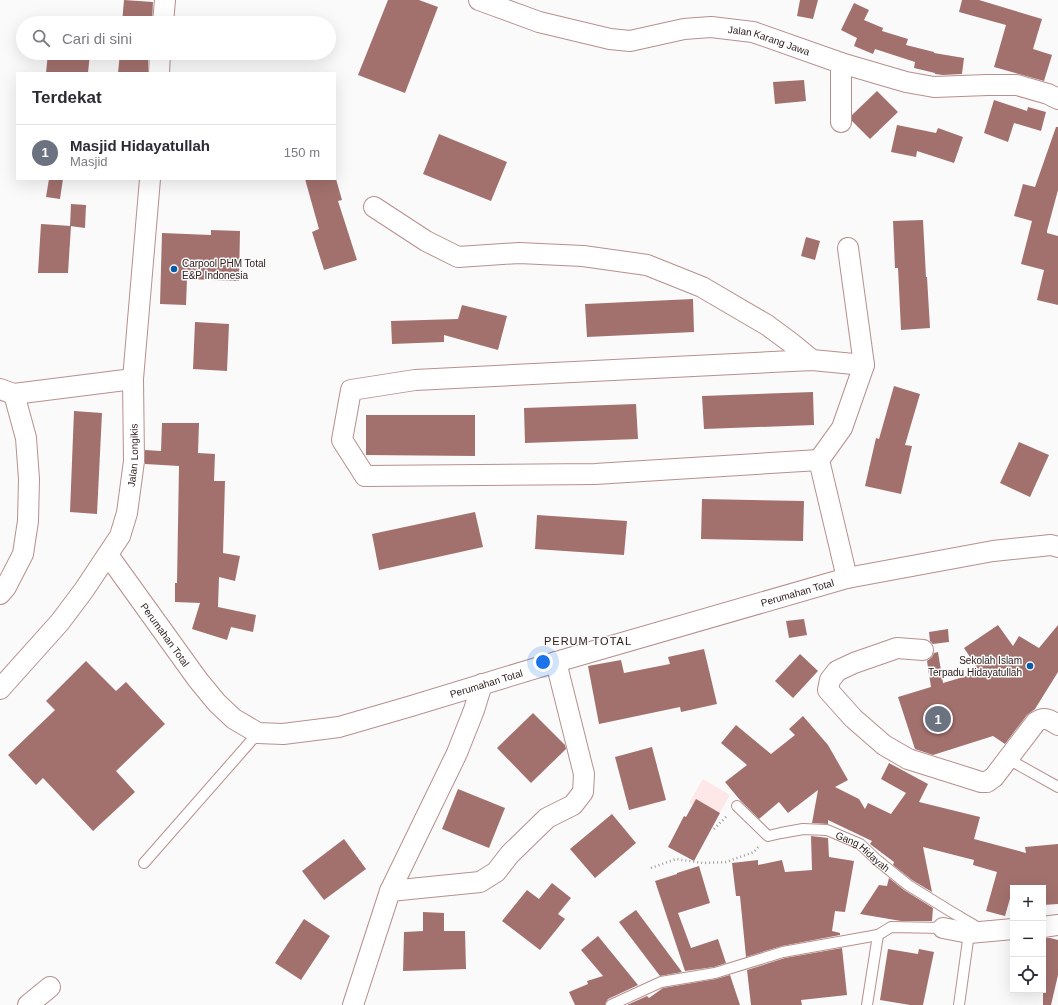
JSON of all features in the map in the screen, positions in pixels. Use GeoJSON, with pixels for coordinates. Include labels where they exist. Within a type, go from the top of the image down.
{"type":"FeatureCollection","features":[{"type":"Feature","properties":{"kind":"street"},"geometry":{"type":"LineString","coordinates":[[164,16],[165,0]]}},
{"type":"Feature","properties":{"kind":"street","name":"Jalan Karang Jawa"},"geometry":{"type":"LineString","coordinates":[[479,0],[539,22],[610,39],[630,41],[684,29],[711,27],[753,32],[841,63],[906,82],[934,87],[1017,85],[1048,94],[1058,99]]}},
{"type":"Feature","properties":{"kind":"street"},"geometry":{"type":"LineString","coordinates":[[159,72],[160,60]]}},
{"type":"Feature","properties":{"kind":"street"},"geometry":{"type":"LineString","coordinates":[[841,63],[841,122]]}},
{"type":"Feature","properties":{"kind":"street","name":"Jalan Longikis"},"geometry":{"type":"LineString","coordinates":[[0,689],[60,622],[84,590],[120,536],[127,514],[134,461],[133,379],[150,180]]}},
{"type":"Feature","properties":{"kind":"street"},"geometry":{"type":"LineString","coordinates":[[374,207],[426,241],[458,257],[519,253],[583,256],[647,265],[709,291],[767,326],[812,360]]}},
{"type":"Feature","properties":{"kind":"street"},"geometry":{"type":"LineString","coordinates":[[848,248],[864,365],[842,428],[818,460],[595,474],[365,476],[342,440],[351,390],[415,380],[812,360],[864,365]]}},
{"type":"Feature","properties":{"kind":"street"},"geometry":{"type":"LineString","coordinates":[[0,594],[6,587],[23,554],[28,521],[29,479],[26,438],[7,391],[133,379]]}},
{"type":"Feature","properties":{"kind":"street"},"geometry":{"type":"LineString","coordinates":[[818,460],[847,578]]}},
{"type":"Feature","properties":{"kind":"street","name":"Perumahan Total"},"geometry":{"type":"LineString","coordinates":[[108,555],[198,680],[217,703],[234,719],[258,733],[283,734],[339,727],[556,662],[847,578],[993,551],[1051,545],[1058,547]]}},
{"type":"Feature","properties":{"kind":"street"},"geometry":{"type":"LineString","coordinates":[[923,650],[897,648],[854,663],[837,671],[830,680],[828,690],[853,718],[884,745],[908,759],[981,782],[987,782],[994,777],[1036,722],[1040,719],[1048,719],[1058,725]]}},
{"type":"Feature","properties":{"kind":"street"},"geometry":{"type":"LineString","coordinates":[[390,891],[480,882],[496,872],[510,854],[547,818],[572,806],[583,792],[584,774],[556,662]]}},
{"type":"Feature","properties":{"kind":"street"},"geometry":{"type":"LineString","coordinates":[[359,1003],[390,891],[457,754],[474,710],[482,684]]}},
{"type":"Feature","properties":{"kind":"street"},"geometry":{"type":"LineString","coordinates":[[1046,926],[1058,925]]}},
{"type":"Feature","properties":{"kind":"street"},"geometry":{"type":"LineString","coordinates":[[943,928],[977,932],[1010,929]]}},
{"type":"Feature","properties":{"kind":"street"},"geometry":{"type":"LineString","coordinates":[[28,1005],[50,987]]}},
{"type":"Feature","properties":{"kind":"lane"},"geometry":{"type":"LineString","coordinates":[[144,862],[258,733]]}},
{"type":"Feature","properties":{"kind":"lane"},"geometry":{"type":"LineString","coordinates":[[1008,759],[1058,787]]}},
{"type":"Feature","properties":{"kind":"lane"},"geometry":{"type":"LineString","coordinates":[[737,806],[768,836]]}},
{"type":"Feature","properties":{"kind":"lane","name":"Gang Hidayah"},"geometry":{"type":"LineString","coordinates":[[768,836],[802,829],[827,830],[860,844],[908,885],[950,911],[977,932]]}},
{"type":"Feature","properties":{"kind":"lane"},"geometry":{"type":"LineString","coordinates":[[611,1005],[661,982],[715,973],[783,952],[878,936],[890,927],[943,928]]}},
{"type":"Feature","properties":{"kind":"lane"},"geometry":{"type":"LineString","coordinates":[[959,1005],[977,932]]}},
{"type":"Feature","properties":{"kind":"lane"},"geometry":{"type":"LineString","coordinates":[[867,1005],[878,936]]}},
{"type":"Feature","properties":{"kind":"path"},"geometry":{"type":"LineString","coordinates":[[714,829],[737,806]]}},
{"type":"Feature","properties":{"kind":"path"},"geometry":{"type":"LineString","coordinates":[[651,868],[676,859],[703,863],[726,862],[754,852],[768,836]]}},
{"type":"Feature","properties":{"kind":"shaded area"},"geometry":{"type":"Polygon","coordinates":[[[703,779],[730,795],[716,819],[689,803],[703,779]]]}},
{"type":"Feature","properties":{"kind":"building"},"geometry":{"type":"Polygon","coordinates":[[[124,0],[153,2],[152,16],[123,16],[124,0]]]}},
{"type":"Feature","properties":{"kind":"building"},"geometry":{"type":"Polygon","coordinates":[[[388,0],[419,0],[438,7],[405,93],[358,75],[388,0]]]}},
{"type":"Feature","properties":{"kind":"building"},"geometry":{"type":"Polygon","coordinates":[[[800,0],[818,0],[813,19],[797,16],[800,0]]]}},
{"type":"Feature","properties":{"kind":"building"},"geometry":{"type":"Polygon","coordinates":[[[962,0],[979,0],[1042,19],[1033,49],[1052,55],[1044,81],[994,67],[1006,25],[959,12],[962,0]]]}},
{"type":"Feature","properties":{"kind":"building"},"geometry":{"type":"Polygon","coordinates":[[[854,3],[869,10],[864,20],[883,28],[882,31],[908,39],[906,45],[934,53],[964,58],[962,74],[935,74],[914,68],[915,62],[875,49],[873,54],[854,46],[857,38],[841,30],[854,3]]]}},
{"type":"Feature","properties":{"kind":"building"},"geometry":{"type":"Polygon","coordinates":[[[47,60],[89,60],[88,72],[46,72],[47,60]]]}},
{"type":"Feature","properties":{"kind":"building"},"geometry":{"type":"Polygon","coordinates":[[[119,60],[148,60],[148,72],[118,72],[119,60]]]}},
{"type":"Feature","properties":{"kind":"building"},"geometry":{"type":"Polygon","coordinates":[[[804,80],[806,101],[775,104],[773,82],[804,80]]]}},
{"type":"Feature","properties":{"kind":"building"},"geometry":{"type":"Polygon","coordinates":[[[877,91],[898,112],[870,139],[852,121],[852,115],[877,91]]]}},
{"type":"Feature","properties":{"kind":"building"},"geometry":{"type":"Polygon","coordinates":[[[994,100],[1027,111],[1028,107],[1046,112],[1041,131],[1014,123],[1008,142],[984,133],[994,100]]]}},
{"type":"Feature","properties":{"kind":"building"},"geometry":{"type":"Polygon","coordinates":[[[897,125],[936,133],[938,128],[963,137],[954,163],[917,151],[916,157],[891,152],[897,125]]]}},
{"type":"Feature","properties":{"kind":"building"},"geometry":{"type":"Polygon","coordinates":[[[1056,127],[1058,127],[1058,190],[1047,233],[1058,236],[1058,305],[1037,300],[1044,270],[1021,264],[1032,221],[1014,216],[1023,184],[1035,187],[1056,127]]]}},
{"type":"Feature","properties":{"kind":"building"},"geometry":{"type":"Polygon","coordinates":[[[439,134],[507,162],[491,201],[423,174],[439,134]]]}},
{"type":"Feature","properties":{"kind":"building"},"geometry":{"type":"Polygon","coordinates":[[[336,179],[342,200],[338,201],[357,260],[324,270],[312,232],[319,229],[305,180],[336,179]]]}},
{"type":"Feature","properties":{"kind":"building"},"geometry":{"type":"Polygon","coordinates":[[[49,180],[63,180],[60,199],[46,197],[49,180]]]}},
{"type":"Feature","properties":{"kind":"building"},"geometry":{"type":"Polygon","coordinates":[[[71,204],[86,205],[85,228],[70,226],[71,204]]]}},
{"type":"Feature","properties":{"kind":"building"},"geometry":{"type":"Polygon","coordinates":[[[923,220],[930,328],[901,330],[898,268],[895,268],[893,221],[923,220]]]}},
{"type":"Feature","properties":{"kind":"building"},"geometry":{"type":"Polygon","coordinates":[[[41,224],[71,226],[68,273],[38,273],[41,224]]]}},
{"type":"Feature","properties":{"kind":"building"},"geometry":{"type":"Polygon","coordinates":[[[211,230],[240,231],[239,281],[187,279],[186,305],[160,304],[162,233],[211,235],[211,230]]]}},
{"type":"Feature","properties":{"kind":"building"},"geometry":{"type":"Polygon","coordinates":[[[806,237],[820,241],[815,260],[801,256],[806,237]]]}},
{"type":"Feature","properties":{"kind":"building"},"geometry":{"type":"Polygon","coordinates":[[[693,299],[694,332],[587,337],[585,304],[693,299]]]}},
{"type":"Feature","properties":{"kind":"building"},"geometry":{"type":"Polygon","coordinates":[[[462,305],[507,316],[498,350],[444,335],[444,342],[392,344],[391,321],[458,319],[462,305]]]}},
{"type":"Feature","properties":{"kind":"building"},"geometry":{"type":"Polygon","coordinates":[[[195,322],[229,324],[227,371],[193,369],[195,322]]]}},
{"type":"Feature","properties":{"kind":"building"},"geometry":{"type":"Polygon","coordinates":[[[894,386],[920,394],[905,445],[912,446],[901,494],[865,486],[876,438],[879,439],[894,386]]]}},
{"type":"Feature","properties":{"kind":"building"},"geometry":{"type":"Polygon","coordinates":[[[813,392],[814,425],[704,429],[702,396],[813,392]]]}},
{"type":"Feature","properties":{"kind":"building"},"geometry":{"type":"Polygon","coordinates":[[[636,404],[638,439],[525,443],[524,408],[636,404]]]}},
{"type":"Feature","properties":{"kind":"building"},"geometry":{"type":"Polygon","coordinates":[[[74,411],[102,413],[97,514],[70,512],[74,411]]]}},
{"type":"Feature","properties":{"kind":"building"},"geometry":{"type":"Polygon","coordinates":[[[366,415],[475,415],[475,456],[366,455],[366,415]]]}},
{"type":"Feature","properties":{"kind":"building"},"geometry":{"type":"Polygon","coordinates":[[[162,423],[199,423],[198,453],[215,454],[214,481],[225,481],[223,553],[240,556],[235,581],[219,577],[218,607],[256,615],[253,632],[231,627],[227,640],[192,629],[200,603],[175,602],[175,583],[177,583],[179,466],[145,464],[145,450],[161,451],[162,423]]]}},
{"type":"Feature","properties":{"kind":"building"},"geometry":{"type":"Polygon","coordinates":[[[1019,442],[1049,455],[1030,497],[1000,483],[1019,442]]]}},
{"type":"Feature","properties":{"kind":"building"},"geometry":{"type":"Polygon","coordinates":[[[702,499],[804,501],[803,541],[701,539],[702,499]]]}},
{"type":"Feature","properties":{"kind":"building"},"geometry":{"type":"Polygon","coordinates":[[[475,512],[483,547],[379,570],[372,534],[475,512]]]}},
{"type":"Feature","properties":{"kind":"building"},"geometry":{"type":"Polygon","coordinates":[[[537,515],[627,521],[624,555],[535,549],[537,515]]]}},
{"type":"Feature","properties":{"kind":"building"},"geometry":{"type":"Polygon","coordinates":[[[804,619],[807,635],[789,638],[786,621],[804,619]]]}},
{"type":"Feature","properties":{"kind":"building"},"geometry":{"type":"Polygon","coordinates":[[[998,625],[1013,646],[1019,636],[1039,648],[1058,625],[1058,672],[1035,709],[1027,715],[1005,744],[993,736],[933,755],[915,749],[898,697],[931,687],[927,661],[934,653],[938,652],[943,683],[980,672],[964,648],[998,625]]]}},
{"type":"Feature","properties":{"kind":"building"},"geometry":{"type":"Polygon","coordinates":[[[948,629],[949,642],[933,644],[930,641],[929,632],[948,629]]]}},
{"type":"Feature","properties":{"kind":"building"},"geometry":{"type":"Polygon","coordinates":[[[704,649],[717,704],[681,712],[680,707],[599,724],[588,666],[621,660],[624,673],[670,664],[668,657],[704,649]]]}},
{"type":"Feature","properties":{"kind":"building"},"geometry":{"type":"Polygon","coordinates":[[[800,654],[818,671],[793,698],[775,681],[800,654]]]}},
{"type":"Feature","properties":{"kind":"building"},"geometry":{"type":"Polygon","coordinates":[[[86,661],[116,691],[126,682],[165,724],[116,771],[135,792],[93,831],[43,778],[36,785],[8,755],[55,710],[46,701],[86,661]]]}},
{"type":"Feature","properties":{"kind":"building"},"geometry":{"type":"Polygon","coordinates":[[[533,713],[565,745],[566,749],[531,783],[497,748],[533,713]]]}},
{"type":"Feature","properties":{"kind":"building"},"geometry":{"type":"Polygon","coordinates":[[[803,716],[828,745],[848,780],[835,787],[859,799],[865,809],[868,803],[891,814],[906,793],[881,779],[889,763],[928,784],[919,802],[980,817],[974,839],[1026,853],[1025,847],[1058,844],[1058,904],[1046,905],[1046,885],[1010,885],[1010,898],[1005,916],[986,911],[997,872],[973,865],[974,860],[923,847],[932,892],[912,880],[893,865],[894,862],[870,844],[872,841],[828,820],[828,824],[812,823],[818,790],[788,813],[779,802],[759,819],[725,782],[747,765],[721,743],[736,725],[771,754],[795,735],[789,729],[803,716]]]}},
{"type":"Feature","properties":{"kind":"building"},"geometry":{"type":"Polygon","coordinates":[[[652,747],[666,800],[629,810],[615,757],[652,747]]]}},
{"type":"Feature","properties":{"kind":"building"},"geometry":{"type":"Polygon","coordinates":[[[458,789],[505,808],[489,848],[442,829],[458,789]]]}},
{"type":"Feature","properties":{"kind":"building"},"geometry":{"type":"Polygon","coordinates":[[[696,799],[720,813],[694,861],[668,847],[684,816],[686,817],[696,799]]]}},
{"type":"Feature","properties":{"kind":"building"},"geometry":{"type":"Polygon","coordinates":[[[612,814],[636,843],[595,878],[570,849],[612,814]]]}},
{"type":"Feature","properties":{"kind":"building"},"geometry":{"type":"Polygon","coordinates":[[[811,836],[828,838],[829,857],[854,861],[845,912],[835,911],[832,931],[840,933],[840,935],[782,946],[746,957],[740,896],[736,896],[732,863],[758,860],[758,865],[782,860],[785,872],[812,870],[811,836]]]}},
{"type":"Feature","properties":{"kind":"building"},"geometry":{"type":"Polygon","coordinates":[[[344,839],[366,869],[324,900],[302,871],[344,839]]]}},
{"type":"Feature","properties":{"kind":"building"},"geometry":{"type":"Polygon","coordinates":[[[699,866],[710,903],[678,913],[691,948],[718,939],[726,963],[714,967],[685,971],[655,881],[699,866]]]}},
{"type":"Feature","properties":{"kind":"building"},"geometry":{"type":"Polygon","coordinates":[[[889,878],[904,890],[933,908],[932,921],[901,921],[860,914],[879,885],[887,886],[889,878]]]}},
{"type":"Feature","properties":{"kind":"building"},"geometry":{"type":"Polygon","coordinates":[[[552,883],[571,898],[558,914],[565,919],[540,950],[502,921],[527,890],[539,899],[552,883]]]}},
{"type":"Feature","properties":{"kind":"building"},"geometry":{"type":"Polygon","coordinates":[[[636,910],[682,972],[660,976],[619,922],[636,910]]]}},
{"type":"Feature","properties":{"kind":"building"},"geometry":{"type":"Polygon","coordinates":[[[423,912],[444,913],[444,931],[465,931],[466,969],[403,971],[404,932],[423,931],[423,912]]]}},
{"type":"Feature","properties":{"kind":"building"},"geometry":{"type":"Polygon","coordinates":[[[304,919],[330,936],[301,980],[275,963],[304,919]]]}},
{"type":"Feature","properties":{"kind":"building"},"geometry":{"type":"Polygon","coordinates":[[[598,936],[638,985],[608,999],[605,1005],[575,1005],[569,992],[588,984],[587,981],[603,976],[581,950],[598,936]]]}},
{"type":"Feature","properties":{"kind":"building"},"geometry":{"type":"Polygon","coordinates":[[[1046,938],[1050,938],[1058,940],[1058,975],[1051,1005],[1043,1005],[1043,993],[1046,993],[1046,938]]]}},
{"type":"Feature","properties":{"kind":"building"},"geometry":{"type":"Polygon","coordinates":[[[842,948],[847,995],[801,1000],[802,1005],[751,1005],[747,970],[785,958],[842,948]]]}},
{"type":"Feature","properties":{"kind":"building"},"geometry":{"type":"Polygon","coordinates":[[[888,949],[918,954],[919,949],[934,952],[923,1005],[910,1005],[880,1000],[888,949]]]}},
{"type":"Feature","properties":{"kind":"building"},"geometry":{"type":"Polygon","coordinates":[[[730,975],[740,1005],[627,1005],[647,996],[649,998],[663,988],[716,979],[730,975]]]}},
{"type":"Feature","properties":{"kind":"place","name":"Carpool PHM Total E&P Indonesia"},"geometry":{"type":"Point","coordinates":[174,269]}},
{"type":"Feature","properties":{"kind":"place","name":"Sekolah Islam Terpadu Hidayatullah"},"geometry":{"type":"Point","coordinates":[1030,666]}},
{"type":"Feature","properties":{"kind":"place","name":"Masjid Hidayatullah"},"geometry":{"type":"Point","coordinates":[938,719]}},
{"type":"Feature","properties":{"kind":"district","name":"PERUM TOTAL"},"geometry":{"type":"Point","coordinates":[588,641]}}]}
